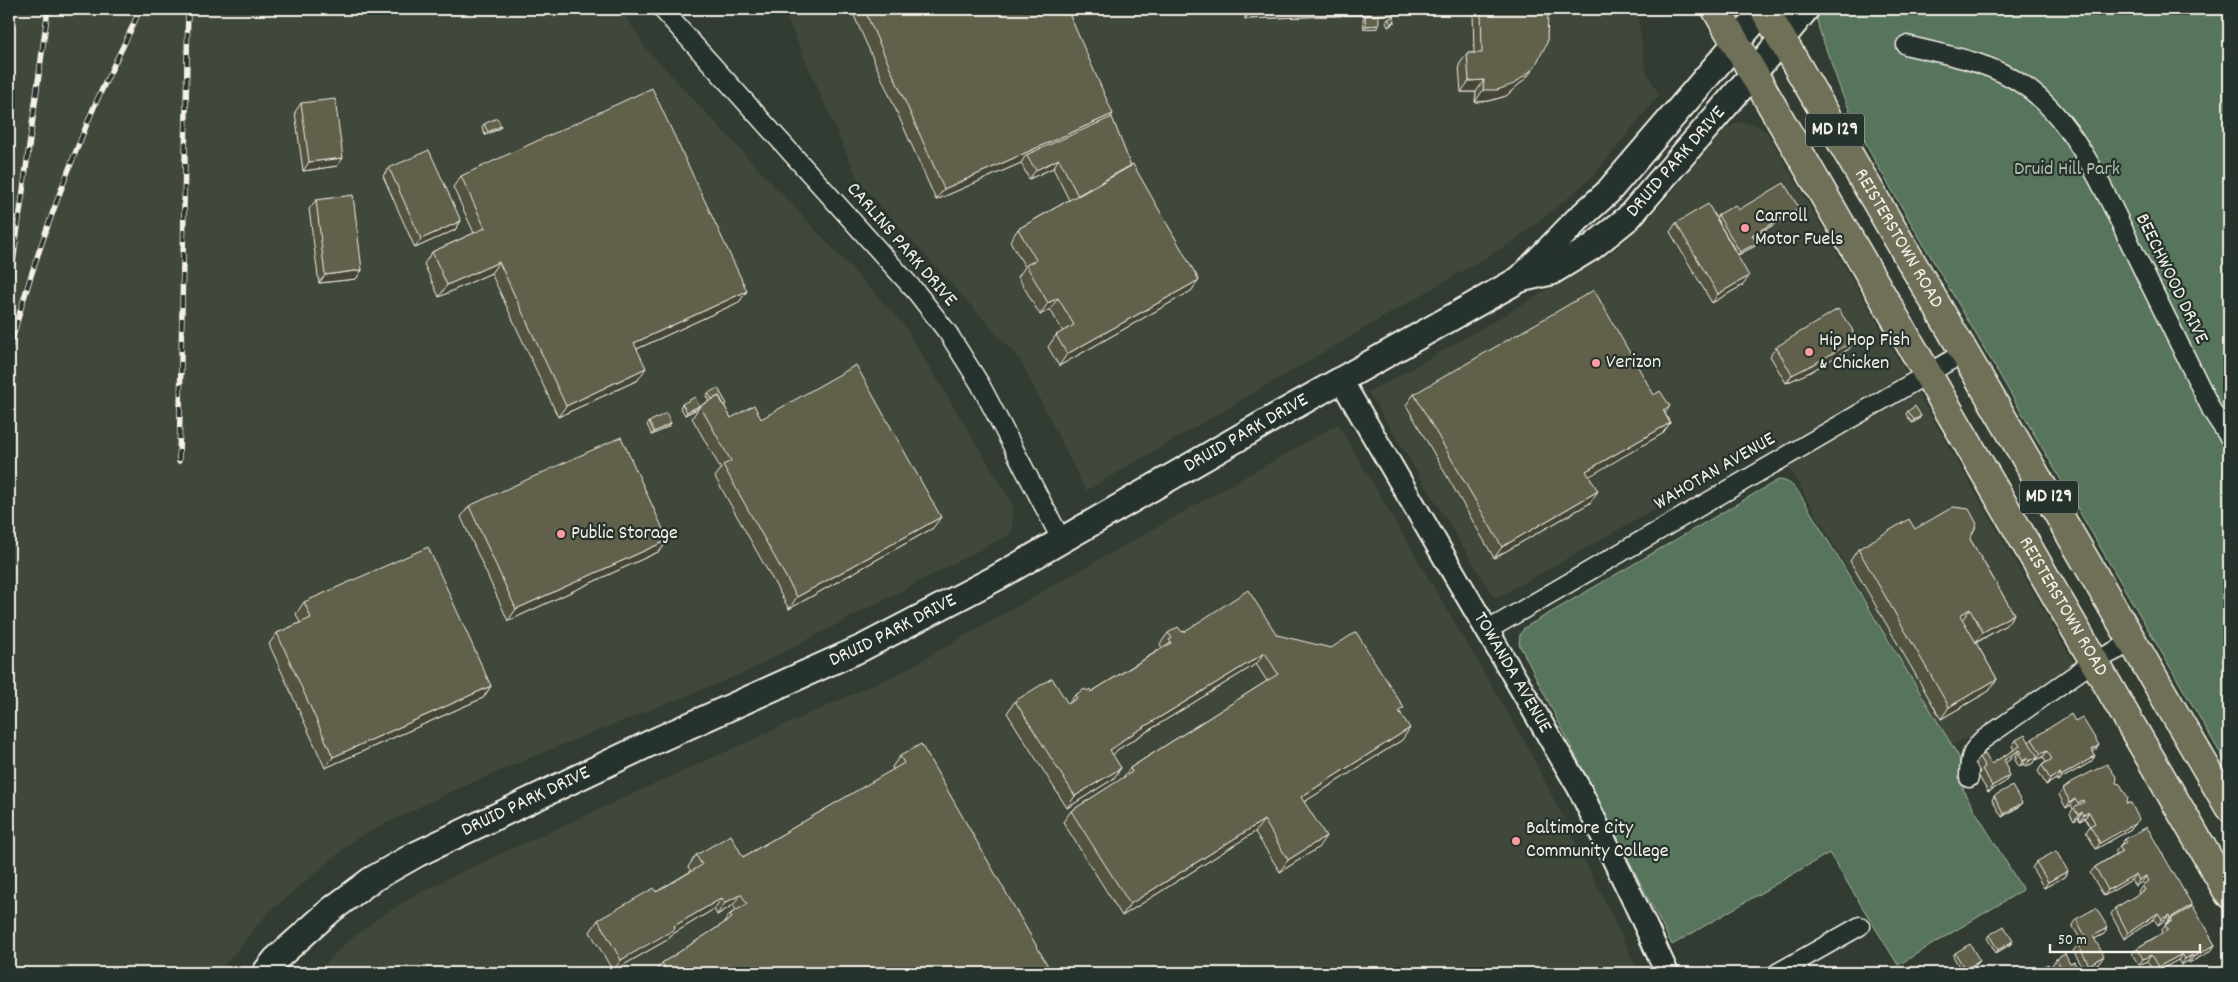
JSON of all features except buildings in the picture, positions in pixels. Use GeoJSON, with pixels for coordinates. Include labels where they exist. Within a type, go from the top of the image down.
{"type":"FeatureCollection","features":[{"type":"Feature","properties":{"kind":"main road","name":"REISTERSTOWN ROAD"},"geometry":{"type":"LineString","coordinates":[[1716,9],[2229,894]]}},
{"type":"Feature","properties":{"kind":"main road","name":"MD 129"},"geometry":{"type":"LineString","coordinates":[[1734,9],[1735,44]]}},
{"type":"Feature","properties":{"kind":"main road","name":"DRUID PARK DRIVE"},"geometry":{"type":"LineString","coordinates":[[265,973],[276,959],[331,910],[371,880],[417,854],[655,741],[862,648],[1062,541],[1520,279],[1577,220],[1607,193],[1765,9]]}},
{"type":"Feature","properties":{"kind":"main road","name":"REISTERSTOWN ROAD"},"geometry":{"type":"LineString","coordinates":[[1765,9],[2229,807]]}},
{"type":"Feature","properties":{"kind":"main road","name":"DRUID PARK DRIVE"},"geometry":{"type":"LineString","coordinates":[[1520,279],[1551,272],[1614,231],[1634,211],[1753,74],[1806,9]]}},
{"type":"Feature","properties":{"kind":"street","name":"CARLINS PARK DRIVE"},"geometry":{"type":"LineString","coordinates":[[662,9],[917,293],[948,333],[980,384],[1062,541]]}},
{"type":"Feature","properties":{"kind":"street","name":"BEECHWOOD DRIVE"},"geometry":{"type":"LineString","coordinates":[[1906,45],[1972,61],[1998,71],[2024,85],[2049,106],[2071,134],[2105,192],[2213,413],[2229,437]]}},
{"type":"Feature","properties":{"kind":"street","name":"WAHOTAN AVENUE"},"geometry":{"type":"LineString","coordinates":[[1488,630],[1965,352]]}},
{"type":"Feature","properties":{"kind":"street","name":"TOWANDA AVENUE"},"geometry":{"type":"LineString","coordinates":[[1341,380],[1579,788],[1667,973]]}},
{"type":"Feature","properties":{"kind":"street"},"geometry":{"type":"LineString","coordinates":[[1969,778],[1969,763],[1973,750],[1981,741],[2093,662],[2132,642]]}},
{"type":"Feature","properties":{"kind":"street"},"geometry":{"type":"LineString","coordinates":[[1777,973],[1860,926]]}},
{"type":"Feature","properties":{"kind":"shaded area"},"geometry":{"type":"Polygon","coordinates":[[[9,9],[621,9],[645,47],[904,325],[1013,504],[1012,533],[744,673],[542,753],[446,794],[357,838],[267,914],[218,973],[9,973],[9,9]]]}},
{"type":"Feature","properties":{"kind":"shaded area"},"geometry":{"type":"Polygon","coordinates":[[[783,9],[1637,9],[1646,71],[1659,95],[1596,173],[1514,241],[1086,491],[1020,360],[859,182],[783,9]]]}},
{"type":"Feature","properties":{"kind":"shaded area"},"geometry":{"type":"Polygon","coordinates":[[[1737,122],[1754,124],[1767,132],[2082,677],[1951,746],[1774,442],[1495,599],[1368,392],[1611,253],[1663,203],[1720,133],[1737,122]]]}},
{"type":"Feature","properties":{"kind":"shaded area"},"geometry":{"type":"Polygon","coordinates":[[[1338,424],[1526,744],[1639,973],[316,973],[347,942],[381,916],[414,896],[463,871],[901,672],[1338,424]]]}},
{"type":"Feature","properties":{"kind":"green space","name":"Druid Hill Park"},"geometry":{"type":"Polygon","coordinates":[[[1820,9],[2229,9],[2229,768],[1872,156],[1842,94],[1819,29],[1817,19],[1820,9]]]}},
{"type":"Feature","properties":{"kind":"green space"},"geometry":{"type":"Polygon","coordinates":[[[1778,480],[1785,481],[1791,485],[1801,496],[1959,757],[1961,782],[1965,794],[2023,890],[1898,965],[1829,853],[1672,945],[1519,644],[1520,635],[1524,628],[1778,480]]]}},
{"type":"Feature","properties":{"kind":"railway"},"geometry":{"type":"LineString","coordinates":[[9,292],[48,9]]}},
{"type":"Feature","properties":{"kind":"railway"},"geometry":{"type":"LineString","coordinates":[[9,352],[35,263],[66,176],[95,105],[140,9]]}},
{"type":"Feature","properties":{"kind":"railway"},"geometry":{"type":"LineString","coordinates":[[179,461],[188,9]]}},
{"type":"Feature","properties":{"kind":"place","name":"Carroll Motor Fuels"},"geometry":{"type":"Point","coordinates":[1745,228]}},
{"type":"Feature","properties":{"kind":"place","name":"Hip Hop Fish & Chicken"},"geometry":{"type":"Point","coordinates":[1809,352]}},
{"type":"Feature","properties":{"kind":"place","name":"Verizon"},"geometry":{"type":"Point","coordinates":[1596,363]}},
{"type":"Feature","properties":{"kind":"place","name":"Public Storage"},"geometry":{"type":"Point","coordinates":[561,534]}},
{"type":"Feature","properties":{"kind":"place","name":"Baltimore City Community College"},"geometry":{"type":"Point","coordinates":[1516,841]}}]}
